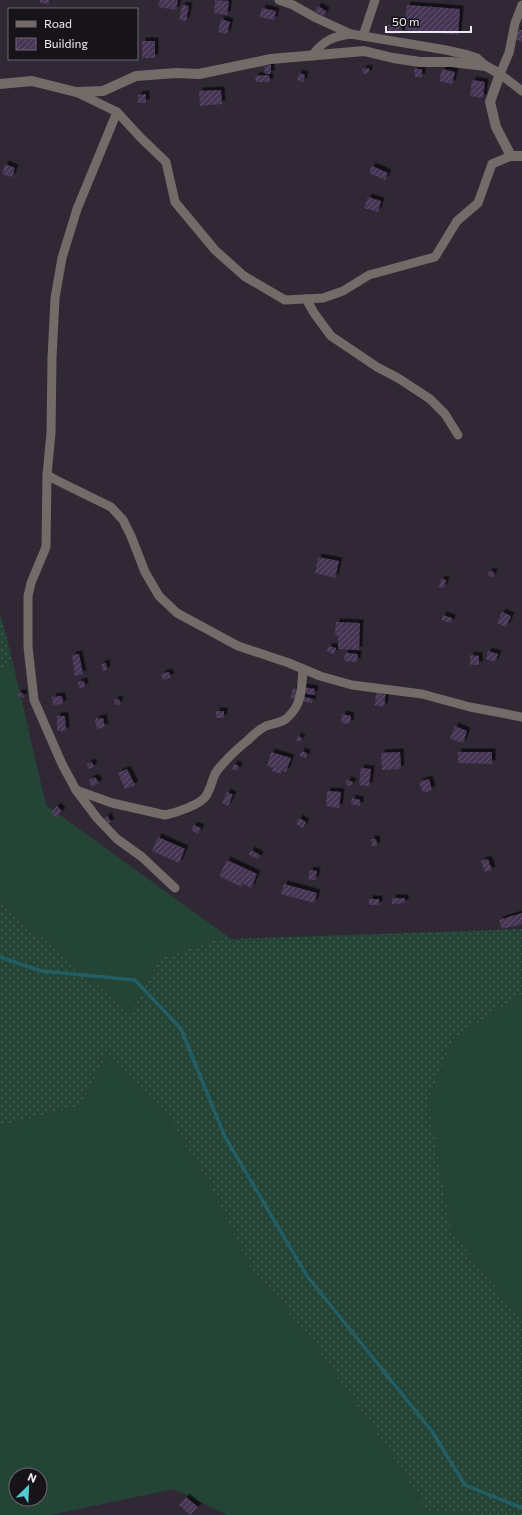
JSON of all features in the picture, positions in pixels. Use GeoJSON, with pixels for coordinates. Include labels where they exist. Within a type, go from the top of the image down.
{"type":"FeatureCollection","features":[{"type":"Feature","properties":{"kind":"street"},"geometry":{"type":"LineString","coordinates":[[279,0],[351,34]]}},
{"type":"Feature","properties":{"kind":"street"},"geometry":{"type":"LineString","coordinates":[[363,36],[375,0]]}},
{"type":"Feature","properties":{"kind":"street"},"geometry":{"type":"LineString","coordinates":[[511,156],[496,127],[490,102],[509,53],[515,23],[522,5]]}},
{"type":"Feature","properties":{"kind":"street"},"geometry":{"type":"LineString","coordinates":[[312,56],[318,47],[329,40],[340,35],[351,34],[468,55],[477,58],[522,91]]}},
{"type":"Feature","properties":{"kind":"street"},"geometry":{"type":"LineString","coordinates":[[76,92],[103,91],[136,76],[176,73],[199,74],[271,59],[364,51],[393,58],[420,62],[452,62],[486,66]]}},
{"type":"Feature","properties":{"kind":"street"},"geometry":{"type":"LineString","coordinates":[[0,84],[32,81],[76,92],[117,112],[166,162],[175,202],[215,250],[244,276],[285,300],[323,298],[343,291],[369,275],[435,257],[457,221],[478,204],[492,164],[511,156],[522,156]]}},
{"type":"Feature","properties":{"kind":"street"},"geometry":{"type":"LineString","coordinates":[[117,112],[77,209],[62,258],[55,298],[52,358],[51,433],[47,475],[46,547],[31,583],[28,596],[28,647],[34,700],[62,764],[76,790],[97,818],[117,839],[142,857],[175,888]]}},
{"type":"Feature","properties":{"kind":"street"},"geometry":{"type":"LineString","coordinates":[[306,299],[314,313],[331,336],[377,367],[398,378],[430,399],[446,414],[458,435]]}},
{"type":"Feature","properties":{"kind":"street"},"geometry":{"type":"LineString","coordinates":[[47,475],[111,507],[123,520],[145,572],[159,596],[177,613],[238,646],[320,676],[352,684],[422,694],[470,707],[522,717]]}},
{"type":"Feature","properties":{"kind":"street"},"geometry":{"type":"LineString","coordinates":[[76,790],[112,803],[165,815],[196,804],[206,795],[216,773],[247,740],[265,726],[281,723],[289,717],[296,708],[299,698],[303,669]]}},
{"type":"Feature","properties":{"kind":"green space"},"geometry":{"type":"Polygon","coordinates":[[[0,613],[12,659],[0,671],[0,613]]]}},
{"type":"Feature","properties":{"kind":"green space"},"geometry":{"type":"Polygon","coordinates":[[[12,659],[46,805],[227,936],[161,958],[130,1013],[0,902],[0,671],[12,659]]]}},
{"type":"Feature","properties":{"kind":"green space"},"geometry":{"type":"Polygon","coordinates":[[[0,902],[130,1013],[161,958],[227,936],[231,939],[522,929],[522,994],[454,1038],[428,1100],[451,1230],[522,1322],[522,1515],[479,1515],[427,1510],[393,1457],[310,1338],[251,1268],[211,1187],[172,1123],[108,1054],[79,1106],[0,1126],[0,902]]]}},
{"type":"Feature","properties":{"kind":"green space"},"geometry":{"type":"Polygon","coordinates":[[[522,994],[522,1322],[451,1230],[428,1100],[454,1038],[522,994]]]}},
{"type":"Feature","properties":{"kind":"green space"},"geometry":{"type":"Polygon","coordinates":[[[108,1054],[172,1123],[211,1187],[251,1268],[310,1338],[393,1457],[427,1510],[479,1514],[227,1515],[174,1489],[50,1515],[0,1515],[0,1126],[79,1106],[108,1054]]]}},
{"type":"Feature","properties":{"kind":"building"},"geometry":{"type":"Polygon","coordinates":[[[40,0],[49,0],[49,4],[40,3],[40,0]]]}},
{"type":"Feature","properties":{"kind":"building"},"geometry":{"type":"Polygon","coordinates":[[[160,0],[178,0],[176,10],[158,7],[160,0]]]}},
{"type":"Feature","properties":{"kind":"building"},"geometry":{"type":"Polygon","coordinates":[[[215,0],[229,1],[227,15],[214,13],[215,0]]]}},
{"type":"Feature","properties":{"kind":"building"},"geometry":{"type":"Polygon","coordinates":[[[182,5],[189,6],[186,21],[179,19],[182,5]]]}},
{"type":"Feature","properties":{"kind":"building"},"geometry":{"type":"Polygon","coordinates":[[[407,5],[460,9],[458,35],[405,30],[407,5]]]}},
{"type":"Feature","properties":{"kind":"building"},"geometry":{"type":"Polygon","coordinates":[[[318,6],[326,11],[323,16],[315,11],[318,6]]]}},
{"type":"Feature","properties":{"kind":"building"},"geometry":{"type":"Polygon","coordinates":[[[262,8],[276,11],[274,20],[260,17],[262,8]]]}},
{"type":"Feature","properties":{"kind":"building"},"geometry":{"type":"Polygon","coordinates":[[[221,19],[230,22],[227,34],[218,32],[221,19]]]}},
{"type":"Feature","properties":{"kind":"building"},"geometry":{"type":"Polygon","coordinates":[[[401,24],[402,33],[389,34],[388,25],[401,24]]]}},
{"type":"Feature","properties":{"kind":"building"},"geometry":{"type":"Polygon","coordinates":[[[519,29],[522,30],[522,42],[515,39],[519,29]]]}},
{"type":"Feature","properties":{"kind":"building"},"geometry":{"type":"Polygon","coordinates":[[[142,41],[155,41],[155,58],[142,58],[142,41]]]}},
{"type":"Feature","properties":{"kind":"building"},"geometry":{"type":"Polygon","coordinates":[[[271,65],[271,74],[265,74],[264,66],[271,65]]]}},
{"type":"Feature","properties":{"kind":"building"},"geometry":{"type":"Polygon","coordinates":[[[369,68],[369,73],[363,74],[362,69],[369,68]]]}},
{"type":"Feature","properties":{"kind":"building"},"geometry":{"type":"Polygon","coordinates":[[[414,69],[422,69],[422,77],[415,77],[414,69]]]}},
{"type":"Feature","properties":{"kind":"building"},"geometry":{"type":"Polygon","coordinates":[[[442,69],[455,72],[452,84],[439,81],[442,69]]]}},
{"type":"Feature","properties":{"kind":"building"},"geometry":{"type":"Polygon","coordinates":[[[299,73],[305,75],[303,82],[297,80],[299,73]]]}},
{"type":"Feature","properties":{"kind":"building"},"geometry":{"type":"Polygon","coordinates":[[[269,75],[270,82],[256,82],[255,76],[269,75]]]}},
{"type":"Feature","properties":{"kind":"building"},"geometry":{"type":"Polygon","coordinates":[[[472,80],[485,82],[483,98],[470,96],[472,80]]]}},
{"type":"Feature","properties":{"kind":"building"},"geometry":{"type":"Polygon","coordinates":[[[221,90],[222,104],[200,106],[199,91],[221,90]]]}},
{"type":"Feature","properties":{"kind":"building"},"geometry":{"type":"Polygon","coordinates":[[[146,94],[146,103],[138,103],[138,95],[146,94]]]}},
{"type":"Feature","properties":{"kind":"building"},"geometry":{"type":"Polygon","coordinates":[[[5,164],[15,168],[12,177],[2,174],[5,164]]]}},
{"type":"Feature","properties":{"kind":"building"},"geometry":{"type":"Polygon","coordinates":[[[372,166],[388,173],[385,180],[369,173],[372,166]]]}},
{"type":"Feature","properties":{"kind":"building"},"geometry":{"type":"Polygon","coordinates":[[[368,197],[381,201],[378,212],[364,208],[368,197]]]}},
{"type":"Feature","properties":{"kind":"building"},"geometry":{"type":"Polygon","coordinates":[[[318,557],[339,561],[335,578],[315,573],[318,557]]]}},
{"type":"Feature","properties":{"kind":"building"},"geometry":{"type":"Polygon","coordinates":[[[489,571],[494,572],[493,577],[488,576],[489,571]]]}},
{"type":"Feature","properties":{"kind":"building"},"geometry":{"type":"Polygon","coordinates":[[[441,579],[446,580],[444,588],[439,587],[441,579]]]}},
{"type":"Feature","properties":{"kind":"building"},"geometry":{"type":"Polygon","coordinates":[[[502,612],[511,616],[506,627],[497,623],[502,612]]]}},
{"type":"Feature","properties":{"kind":"building"},"geometry":{"type":"Polygon","coordinates":[[[443,615],[452,618],[451,623],[441,620],[443,615]]]}},
{"type":"Feature","properties":{"kind":"building"},"geometry":{"type":"Polygon","coordinates":[[[336,622],[360,623],[359,650],[338,649],[338,636],[335,634],[336,622]]]}},
{"type":"Feature","properties":{"kind":"building"},"geometry":{"type":"Polygon","coordinates":[[[329,646],[336,648],[334,654],[327,651],[329,646]]]}},
{"type":"Feature","properties":{"kind":"building"},"geometry":{"type":"Polygon","coordinates":[[[488,651],[498,654],[495,662],[486,659],[488,651]]]}},
{"type":"Feature","properties":{"kind":"building"},"geometry":{"type":"Polygon","coordinates":[[[345,653],[358,654],[357,662],[344,661],[345,653]]]}},
{"type":"Feature","properties":{"kind":"building"},"geometry":{"type":"Polygon","coordinates":[[[79,654],[83,674],[75,676],[72,655],[79,654]]]}},
{"type":"Feature","properties":{"kind":"building"},"geometry":{"type":"Polygon","coordinates":[[[470,655],[479,656],[479,665],[470,665],[470,655]]]}},
{"type":"Feature","properties":{"kind":"building"},"geometry":{"type":"Polygon","coordinates":[[[106,663],[107,670],[103,671],[101,664],[106,663]]]}},
{"type":"Feature","properties":{"kind":"building"},"geometry":{"type":"Polygon","coordinates":[[[169,672],[171,677],[163,680],[161,674],[169,672]]]}},
{"type":"Feature","properties":{"kind":"building"},"geometry":{"type":"Polygon","coordinates":[[[84,681],[85,687],[79,688],[78,682],[84,681]]]}},
{"type":"Feature","properties":{"kind":"building"},"geometry":{"type":"Polygon","coordinates":[[[303,687],[315,689],[314,695],[302,693],[303,687]]]}},
{"type":"Feature","properties":{"kind":"building"},"geometry":{"type":"Polygon","coordinates":[[[293,688],[298,690],[296,699],[290,698],[293,688]]]}},
{"type":"Feature","properties":{"kind":"building"},"geometry":{"type":"Polygon","coordinates":[[[376,691],[386,692],[384,707],[375,705],[376,691]]]}},
{"type":"Feature","properties":{"kind":"building"},"geometry":{"type":"Polygon","coordinates":[[[18,693],[23,693],[24,697],[18,698],[18,693]]]}},
{"type":"Feature","properties":{"kind":"building"},"geometry":{"type":"Polygon","coordinates":[[[62,696],[63,704],[53,705],[52,697],[62,696]]]}},
{"type":"Feature","properties":{"kind":"building"},"geometry":{"type":"Polygon","coordinates":[[[301,696],[313,699],[312,703],[301,701],[301,696]]]}},
{"type":"Feature","properties":{"kind":"building"},"geometry":{"type":"Polygon","coordinates":[[[115,699],[120,700],[119,705],[114,704],[115,699]]]}},
{"type":"Feature","properties":{"kind":"building"},"geometry":{"type":"Polygon","coordinates":[[[216,711],[224,711],[224,718],[216,718],[216,711]]]}},
{"type":"Feature","properties":{"kind":"building"},"geometry":{"type":"Polygon","coordinates":[[[342,714],[351,716],[350,724],[341,723],[342,714]]]}},
{"type":"Feature","properties":{"kind":"building"},"geometry":{"type":"Polygon","coordinates":[[[57,716],[65,716],[66,731],[57,731],[57,716]]]}},
{"type":"Feature","properties":{"kind":"building"},"geometry":{"type":"Polygon","coordinates":[[[103,718],[105,727],[97,729],[95,719],[103,718]]]}},
{"type":"Feature","properties":{"kind":"building"},"geometry":{"type":"Polygon","coordinates":[[[455,726],[467,731],[463,743],[450,739],[455,726]]]}},
{"type":"Feature","properties":{"kind":"building"},"geometry":{"type":"Polygon","coordinates":[[[298,736],[302,738],[300,742],[296,740],[298,736]]]}},
{"type":"Feature","properties":{"kind":"building"},"geometry":{"type":"Polygon","coordinates":[[[301,751],[307,753],[306,758],[300,756],[301,751]]]}},
{"type":"Feature","properties":{"kind":"building"},"geometry":{"type":"Polygon","coordinates":[[[271,752],[291,758],[286,772],[282,771],[281,774],[272,771],[273,768],[267,766],[271,752]]]}},
{"type":"Feature","properties":{"kind":"building"},"geometry":{"type":"Polygon","coordinates":[[[400,752],[401,769],[382,770],[381,753],[400,752]]]}},
{"type":"Feature","properties":{"kind":"building"},"geometry":{"type":"Polygon","coordinates":[[[458,752],[492,752],[492,764],[458,763],[458,752]]]}},
{"type":"Feature","properties":{"kind":"building"},"geometry":{"type":"Polygon","coordinates":[[[92,762],[94,767],[88,769],[87,764],[92,762]]]}},
{"type":"Feature","properties":{"kind":"building"},"geometry":{"type":"Polygon","coordinates":[[[234,764],[239,766],[237,771],[232,769],[234,764]]]}},
{"type":"Feature","properties":{"kind":"building"},"geometry":{"type":"Polygon","coordinates":[[[361,768],[371,769],[369,786],[359,785],[361,768]]]}},
{"type":"Feature","properties":{"kind":"building"},"geometry":{"type":"Polygon","coordinates":[[[127,769],[135,785],[125,789],[118,773],[127,769]]]}},
{"type":"Feature","properties":{"kind":"building"},"geometry":{"type":"Polygon","coordinates":[[[95,777],[99,783],[92,787],[89,780],[95,777]]]}},
{"type":"Feature","properties":{"kind":"building"},"geometry":{"type":"Polygon","coordinates":[[[429,779],[432,790],[423,793],[419,782],[429,779]]]}},
{"type":"Feature","properties":{"kind":"building"},"geometry":{"type":"Polygon","coordinates":[[[347,780],[353,782],[351,786],[346,785],[347,780]]]}},
{"type":"Feature","properties":{"kind":"building"},"geometry":{"type":"Polygon","coordinates":[[[327,791],[341,792],[339,808],[326,806],[327,791]]]}},
{"type":"Feature","properties":{"kind":"building"},"geometry":{"type":"Polygon","coordinates":[[[227,792],[233,795],[228,806],[222,803],[227,792]]]}},
{"type":"Feature","properties":{"kind":"building"},"geometry":{"type":"Polygon","coordinates":[[[352,798],[360,800],[360,806],[351,804],[352,798]]]}},
{"type":"Feature","properties":{"kind":"building"},"geometry":{"type":"Polygon","coordinates":[[[57,806],[62,811],[56,818],[51,813],[57,806]]]}},
{"type":"Feature","properties":{"kind":"building"},"geometry":{"type":"Polygon","coordinates":[[[108,816],[111,822],[106,825],[103,820],[108,816]]]}},
{"type":"Feature","properties":{"kind":"building"},"geometry":{"type":"Polygon","coordinates":[[[299,818],[306,822],[303,828],[296,824],[299,818]]]}},
{"type":"Feature","properties":{"kind":"building"},"geometry":{"type":"Polygon","coordinates":[[[194,825],[201,828],[198,834],[191,830],[194,825]]]}},
{"type":"Feature","properties":{"kind":"building"},"geometry":{"type":"Polygon","coordinates":[[[158,837],[185,849],[179,863],[152,851],[158,837]]]}},
{"type":"Feature","properties":{"kind":"building"},"geometry":{"type":"Polygon","coordinates":[[[371,839],[376,839],[377,846],[372,846],[371,839]]]}},
{"type":"Feature","properties":{"kind":"building"},"geometry":{"type":"Polygon","coordinates":[[[251,850],[260,855],[258,859],[249,855],[251,850]]]}},
{"type":"Feature","properties":{"kind":"building"},"geometry":{"type":"Polygon","coordinates":[[[488,859],[492,870],[485,872],[481,861],[488,859]]]}},
{"type":"Feature","properties":{"kind":"building"},"geometry":{"type":"Polygon","coordinates":[[[227,860],[257,874],[251,888],[243,884],[241,887],[219,876],[227,860]]]}},
{"type":"Feature","properties":{"kind":"building"},"geometry":{"type":"Polygon","coordinates":[[[310,870],[317,871],[315,880],[308,879],[310,870]]]}},
{"type":"Feature","properties":{"kind":"building"},"geometry":{"type":"Polygon","coordinates":[[[284,884],[317,893],[314,903],[281,894],[284,884]]]}},
{"type":"Feature","properties":{"kind":"building"},"geometry":{"type":"Polygon","coordinates":[[[392,898],[405,898],[405,903],[392,904],[392,898]]]}},
{"type":"Feature","properties":{"kind":"building"},"geometry":{"type":"Polygon","coordinates":[[[369,899],[379,899],[379,905],[369,905],[369,899]]]}},
{"type":"Feature","properties":{"kind":"building"},"geometry":{"type":"Polygon","coordinates":[[[522,913],[522,924],[502,929],[499,920],[522,913]]]}},
{"type":"Feature","properties":{"kind":"building"},"geometry":{"type":"Polygon","coordinates":[[[186,1497],[198,1507],[190,1515],[179,1505],[186,1497]]]}},
{"type":"Feature","properties":{"kind":"waterway"},"geometry":{"type":"LineString","coordinates":[[0,957],[41,971],[135,980],[181,1029],[225,1137],[307,1276],[431,1430],[465,1485],[522,1508]]}}]}
